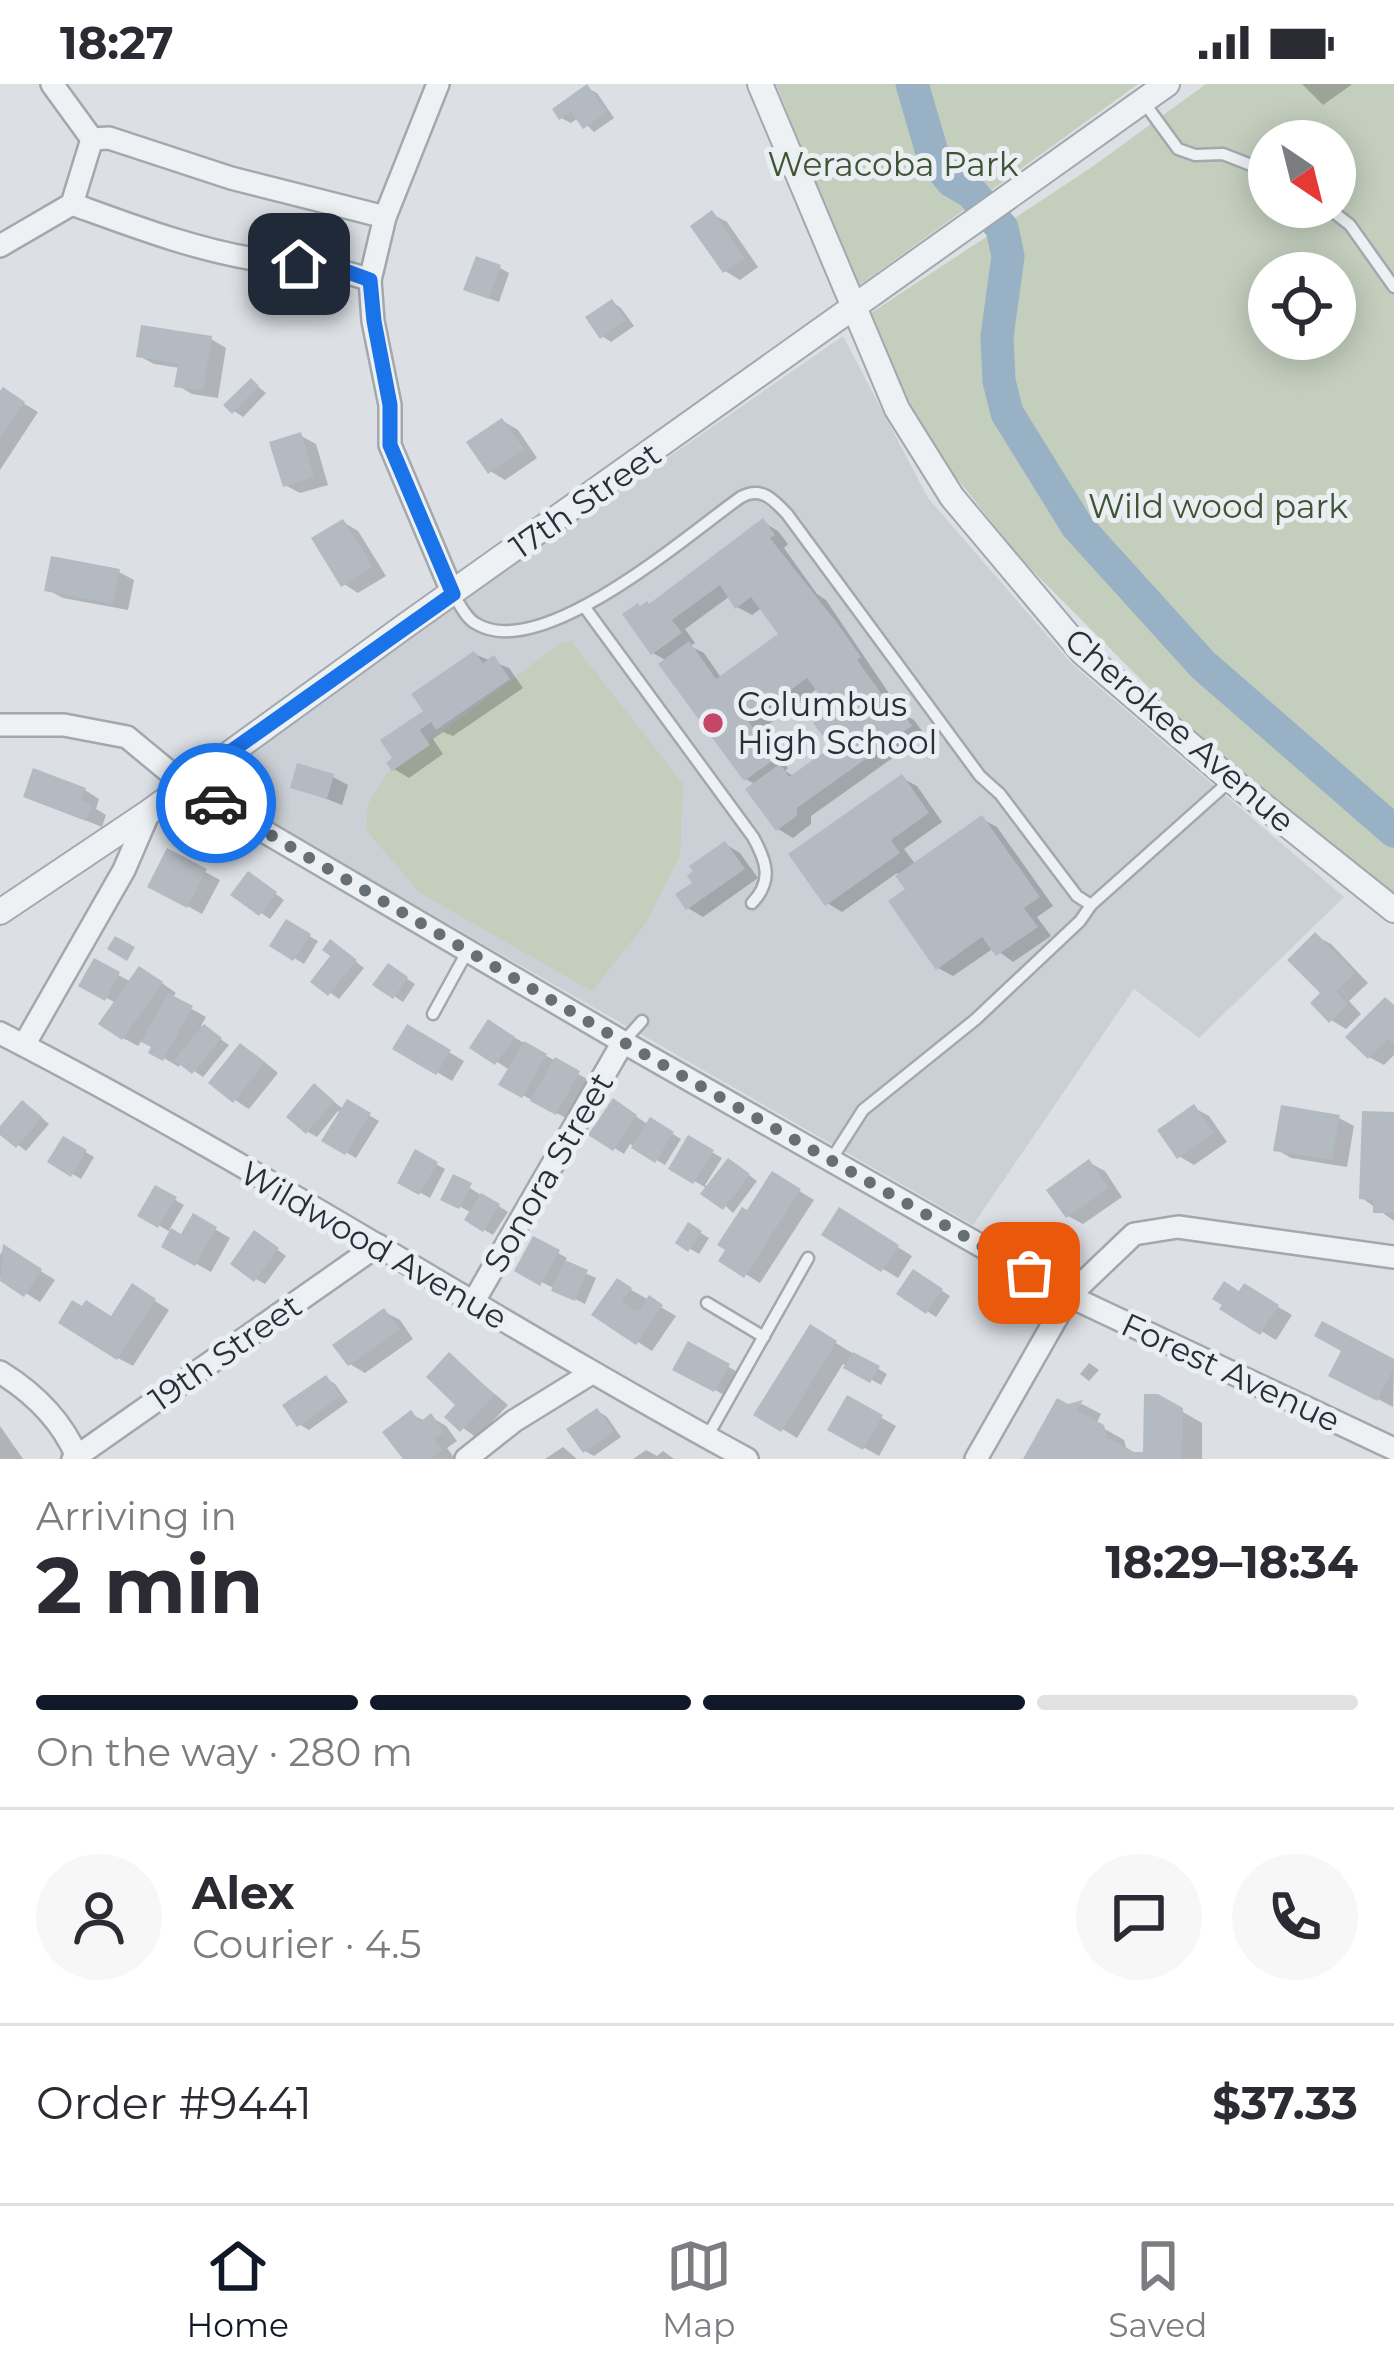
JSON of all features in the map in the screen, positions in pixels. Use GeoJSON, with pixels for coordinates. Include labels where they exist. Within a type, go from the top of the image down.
{"type":"FeatureCollection","features":[{"type":"Feature","properties":{"kind":"street"},"geometry":{"type":"LineString","coordinates":[[52,84],[92,139]]}},
{"type":"Feature","properties":{"kind":"street"},"geometry":{"type":"LineString","coordinates":[[438,84],[385,217],[370,280],[390,405],[390,445],[453,594]]}},
{"type":"Feature","properties":{"kind":"street","name":"Cherokee Avenue"},"geometry":{"type":"LineString","coordinates":[[760,84],[897,409],[952,497],[1082,652],[1231,780],[1394,910]]}},
{"type":"Feature","properties":{"kind":"street","name":"17th Street"},"geometry":{"type":"LineString","coordinates":[[0,912],[149,812],[1167,84]]}},
{"type":"Feature","properties":{"kind":"street"},"geometry":{"type":"LineString","coordinates":[[92,139],[109,138],[231,178],[385,217]]}},
{"type":"Feature","properties":{"kind":"street"},"geometry":{"type":"LineString","coordinates":[[0,246],[71,204],[92,139]]}},
{"type":"Feature","properties":{"kind":"street"},"geometry":{"type":"LineString","coordinates":[[71,204],[208,249],[337,268],[370,280]]}},
{"type":"Feature","properties":{"kind":"street","name":"Forest Avenue"},"geometry":{"type":"LineString","coordinates":[[0,725],[64,725],[127,737],[185,784],[467,952],[1069,1296],[1394,1449]]}},
{"type":"Feature","properties":{"kind":"street"},"geometry":{"type":"LineString","coordinates":[[24,1045],[124,870],[149,812]]}},
{"type":"Feature","properties":{"kind":"street","name":"Wildwood Avenue"},"geometry":{"type":"LineString","coordinates":[[0,1033],[378,1245],[590,1374],[747,1459]]}},
{"type":"Feature","properties":{"kind":"street","name":"Sonora Street"},"geometry":{"type":"LineString","coordinates":[[474,1301],[623,1042]]}},
{"type":"Feature","properties":{"kind":"street"},"geometry":{"type":"LineString","coordinates":[[976,1459],[1069,1296],[1134,1234],[1178,1227],[1394,1257]]}},
{"type":"Feature","properties":{"kind":"street","name":"19th Street"},"geometry":{"type":"LineString","coordinates":[[76,1458],[378,1245]]}},
{"type":"Feature","properties":{"kind":"street"},"geometry":{"type":"LineString","coordinates":[[0,1372],[39,1401],[61,1427],[76,1458]]}},
{"type":"Feature","properties":{"kind":"street"},"geometry":{"type":"LineString","coordinates":[[466,1459],[514,1421],[590,1374]]}},
{"type":"Feature","properties":{"kind":"lane"},"geometry":{"type":"LineString","coordinates":[[1143,101],[1178,148],[1195,155],[1222,154],[1248,164]]}},
{"type":"Feature","properties":{"kind":"lane"},"geometry":{"type":"LineString","coordinates":[[1352,228],[1394,287]]}},
{"type":"Feature","properties":{"kind":"lane"},"geometry":{"type":"LineString","coordinates":[[453,594],[472,622],[506,634],[586,609],[741,497],[751,491],[763,493],[788,514],[980,776],[1000,794],[1077,896],[1091,905]]}},
{"type":"Feature","properties":{"kind":"lane"},"geometry":{"type":"LineString","coordinates":[[586,609],[753,837],[768,873],[764,890],[752,903]]}},
{"type":"Feature","properties":{"kind":"lane"},"geometry":{"type":"LineString","coordinates":[[831,1160],[863,1110],[976,1019],[1080,921],[1091,905],[1231,780]]}},
{"type":"Feature","properties":{"kind":"lane"},"geometry":{"type":"LineString","coordinates":[[433,1015],[467,952]]}},
{"type":"Feature","properties":{"kind":"lane"},"geometry":{"type":"LineString","coordinates":[[623,1042],[642,1021]]}},
{"type":"Feature","properties":{"kind":"lane"},"geometry":{"type":"LineString","coordinates":[[707,1437],[808,1258]]}},
{"type":"Feature","properties":{"kind":"lane"},"geometry":{"type":"LineString","coordinates":[[707,1303],[764,1337]]}},
{"type":"Feature","properties":{"kind":"shaded area","name":"Columbus High School"},"geometry":{"type":"Polygon","coordinates":[[[843,336],[928,498],[1072,664],[1344,897],[1199,1038],[1134,989],[973,1225],[201,782],[843,336]]]}},
{"type":"Feature","properties":{"kind":"green space","name":"Weracoba Park"},"geometry":{"type":"Polygon","coordinates":[[[776,84],[1138,84],[857,287],[776,84]]]}},
{"type":"Feature","properties":{"kind":"green space","name":"Wild wood park"},"geometry":{"type":"Polygon","coordinates":[[[1206,84],[1394,84],[1394,894],[1213,752],[1023,561],[927,441],[868,315],[1092,167],[1206,84]]]}},
{"type":"Feature","properties":{"kind":"green space"},"geometry":{"type":"Polygon","coordinates":[[[571,641],[683,784],[680,856],[646,923],[592,991],[420,893],[366,830],[368,804],[388,772],[562,642],[571,641]]]}},
{"type":"Feature","properties":{"kind":"building"},"geometry":{"type":"Polygon","coordinates":[[[587,84],[607,112],[583,129],[571,112],[559,120],[552,109],[587,84]]]}},
{"type":"Feature","properties":{"kind":"building"},"geometry":{"type":"Polygon","coordinates":[[[712,210],[745,258],[723,273],[690,226],[712,210]]]}},
{"type":"Feature","properties":{"kind":"building"},"geometry":{"type":"Polygon","coordinates":[[[476,256],[501,265],[489,299],[463,290],[476,256]]]}},
{"type":"Feature","properties":{"kind":"building"},"geometry":{"type":"Polygon","coordinates":[[[612,299],[626,320],[600,339],[585,317],[612,299]]]}},
{"type":"Feature","properties":{"kind":"building"},"geometry":{"type":"Polygon","coordinates":[[[141,325],[212,336],[203,391],[174,387],[178,364],[136,357],[141,325]]]}},
{"type":"Feature","properties":{"kind":"building"},"geometry":{"type":"Polygon","coordinates":[[[251,378],[259,386],[232,414],[223,405],[251,378]]]}},
{"type":"Feature","properties":{"kind":"building"},"geometry":{"type":"Polygon","coordinates":[[[3,387],[25,402],[0,439],[0,391],[3,387]]]}},
{"type":"Feature","properties":{"kind":"building"},"geometry":{"type":"Polygon","coordinates":[[[502,418],[524,449],[488,474],[466,442],[502,418]]]}},
{"type":"Feature","properties":{"kind":"building"},"geometry":{"type":"Polygon","coordinates":[[[301,432],[314,477],[283,487],[269,442],[301,432]]]}},
{"type":"Feature","properties":{"kind":"building"},"geometry":{"type":"Polygon","coordinates":[[[763,518],[775,535],[770,538],[837,623],[861,657],[857,660],[894,711],[899,708],[912,726],[797,808],[797,816],[776,831],[745,789],[780,764],[789,777],[831,747],[813,723],[831,710],[807,678],[748,721],[775,759],[744,781],[658,664],[689,641],[716,679],[778,634],[751,597],[735,609],[720,585],[672,620],[682,633],[651,655],[622,614],[638,603],[649,604],[763,518]]]}},
{"type":"Feature","properties":{"kind":"building"},"geometry":{"type":"Polygon","coordinates":[[[343,519],[373,567],[341,587],[311,538],[343,519]]]}},
{"type":"Feature","properties":{"kind":"building"},"geometry":{"type":"Polygon","coordinates":[[[51,556],[120,569],[113,604],[44,591],[51,556]]]}},
{"type":"Feature","properties":{"kind":"building"},"geometry":{"type":"Polygon","coordinates":[[[474,651],[483,663],[494,655],[510,679],[436,730],[431,722],[420,730],[430,745],[392,771],[386,763],[392,758],[380,740],[423,711],[411,694],[474,651]]]}},
{"type":"Feature","properties":{"kind":"building"},"geometry":{"type":"Polygon","coordinates":[[[297,763],[334,774],[327,799],[290,788],[297,763]]]}},
{"type":"Feature","properties":{"kind":"building"},"geometry":{"type":"Polygon","coordinates":[[[33,768],[86,788],[81,800],[92,804],[86,821],[23,797],[33,768]]]}},
{"type":"Feature","properties":{"kind":"building"},"geometry":{"type":"Polygon","coordinates":[[[902,774],[929,813],[891,840],[900,853],[825,906],[788,854],[902,774]]]}},
{"type":"Feature","properties":{"kind":"building"},"geometry":{"type":"Polygon","coordinates":[[[982,815],[1040,897],[1024,908],[1038,927],[996,956],[982,937],[936,970],[888,901],[905,889],[895,876],[982,815]]]}},
{"type":"Feature","properties":{"kind":"building"},"geometry":{"type":"Polygon","coordinates":[[[725,841],[745,869],[686,910],[675,894],[692,883],[687,876],[693,871],[689,866],[725,841]]]}},
{"type":"Feature","properties":{"kind":"building"},"geometry":{"type":"Polygon","coordinates":[[[167,848],[207,869],[187,908],[147,887],[167,848]]]}},
{"type":"Feature","properties":{"kind":"building"},"geometry":{"type":"Polygon","coordinates":[[[248,871],[277,892],[259,916],[230,895],[248,871]]]}},
{"type":"Feature","properties":{"kind":"building"},"geometry":{"type":"Polygon","coordinates":[[[286,919],[311,934],[293,961],[269,946],[286,919]]]}},
{"type":"Feature","properties":{"kind":"building"},"geometry":{"type":"Polygon","coordinates":[[[1315,932],[1355,973],[1336,991],[1348,1004],[1329,1023],[1310,1003],[1320,993],[1287,960],[1315,932]]]}},
{"type":"Feature","properties":{"kind":"building"},"geometry":{"type":"Polygon","coordinates":[[[115,936],[135,947],[127,961],[107,949],[115,936]]]}},
{"type":"Feature","properties":{"kind":"building"},"geometry":{"type":"Polygon","coordinates":[[[330,939],[357,960],[328,996],[310,982],[330,956],[322,950],[330,939]]]}},
{"type":"Feature","properties":{"kind":"building"},"geometry":{"type":"Polygon","coordinates":[[[94,958],[120,972],[105,1001],[78,986],[94,958]]]}},
{"type":"Feature","properties":{"kind":"building"},"geometry":{"type":"Polygon","coordinates":[[[388,963],[408,977],[393,999],[372,985],[388,963]]]}},
{"type":"Feature","properties":{"kind":"building"},"geometry":{"type":"Polygon","coordinates":[[[139,966],[163,982],[122,1040],[98,1024],[139,966]]]}},
{"type":"Feature","properties":{"kind":"building"},"geometry":{"type":"Polygon","coordinates":[[[168,993],[193,1006],[163,1061],[148,1053],[151,1047],[141,1042],[168,993]]]}},
{"type":"Feature","properties":{"kind":"building"},"geometry":{"type":"Polygon","coordinates":[[[1385,997],[1394,1005],[1394,1045],[1388,1039],[1368,1059],[1345,1037],[1385,997]]]}},
{"type":"Feature","properties":{"kind":"building"},"geometry":{"type":"Polygon","coordinates":[[[488,1019],[515,1037],[495,1065],[469,1048],[488,1019]]]}},
{"type":"Feature","properties":{"kind":"building"},"geometry":{"type":"Polygon","coordinates":[[[204,1024],[222,1038],[192,1074],[174,1060],[204,1024]]]}},
{"type":"Feature","properties":{"kind":"building"},"geometry":{"type":"Polygon","coordinates":[[[407,1024],[451,1050],[436,1075],[392,1049],[407,1024]]]}},
{"type":"Feature","properties":{"kind":"building"},"geometry":{"type":"Polygon","coordinates":[[[524,1041],[547,1054],[522,1098],[498,1085],[524,1041]]]}},
{"type":"Feature","properties":{"kind":"building"},"geometry":{"type":"Polygon","coordinates":[[[240,1043],[265,1062],[233,1103],[208,1083],[240,1043]]]}},
{"type":"Feature","properties":{"kind":"building"},"geometry":{"type":"Polygon","coordinates":[[[555,1057],[580,1071],[556,1115],[530,1101],[555,1057]]]}},
{"type":"Feature","properties":{"kind":"building"},"geometry":{"type":"Polygon","coordinates":[[[314,1083],[334,1101],[306,1134],[286,1117],[314,1083]]]}},
{"type":"Feature","properties":{"kind":"building"},"geometry":{"type":"Polygon","coordinates":[[[613,1098],[637,1115],[613,1151],[588,1135],[613,1098]]]}},
{"type":"Feature","properties":{"kind":"building"},"geometry":{"type":"Polygon","coordinates":[[[347,1099],[371,1113],[345,1155],[321,1141],[347,1099]]]}},
{"type":"Feature","properties":{"kind":"building"},"geometry":{"type":"Polygon","coordinates":[[[22,1100],[42,1117],[16,1148],[0,1135],[0,1126],[22,1100]]]}},
{"type":"Feature","properties":{"kind":"building"},"geometry":{"type":"Polygon","coordinates":[[[1194,1104],[1214,1133],[1177,1159],[1157,1130],[1194,1104]]]}},
{"type":"Feature","properties":{"kind":"building"},"geometry":{"type":"Polygon","coordinates":[[[1281,1105],[1340,1115],[1332,1160],[1273,1151],[1281,1105]]]}},
{"type":"Feature","properties":{"kind":"building"},"geometry":{"type":"Polygon","coordinates":[[[1362,1111],[1394,1112],[1394,1213],[1373,1213],[1373,1200],[1359,1199],[1362,1111]]]}},
{"type":"Feature","properties":{"kind":"building"},"geometry":{"type":"Polygon","coordinates":[[[650,1117],[674,1132],[655,1163],[631,1148],[650,1117]]]}},
{"type":"Feature","properties":{"kind":"building"},"geometry":{"type":"Polygon","coordinates":[[[688,1135],[714,1150],[693,1184],[668,1169],[688,1135]]]}},
{"type":"Feature","properties":{"kind":"building"},"geometry":{"type":"Polygon","coordinates":[[[63,1136],[87,1150],[71,1177],[47,1162],[63,1136]]]}},
{"type":"Feature","properties":{"kind":"building"},"geometry":{"type":"Polygon","coordinates":[[[415,1149],[438,1162],[419,1195],[397,1183],[415,1149]]]}},
{"type":"Feature","properties":{"kind":"building"},"geometry":{"type":"Polygon","coordinates":[[[728,1158],[750,1174],[723,1210],[700,1194],[728,1158]]]}},
{"type":"Feature","properties":{"kind":"building"},"geometry":{"type":"Polygon","coordinates":[[[1089,1159],[1109,1188],[1066,1218],[1046,1190],[1089,1159]]]}},
{"type":"Feature","properties":{"kind":"building"},"geometry":{"type":"Polygon","coordinates":[[[772,1171],[801,1189],[744,1278],[718,1261],[725,1250],[717,1245],[772,1171]]]}},
{"type":"Feature","properties":{"kind":"building"},"geometry":{"type":"Polygon","coordinates":[[[453,1174],[472,1183],[459,1209],[440,1200],[453,1174]]]}},
{"type":"Feature","properties":{"kind":"building"},"geometry":{"type":"Polygon","coordinates":[[[155,1185],[177,1197],[158,1228],[137,1216],[155,1185]]]}},
{"type":"Feature","properties":{"kind":"building"},"geometry":{"type":"Polygon","coordinates":[[[481,1193],[500,1204],[483,1232],[464,1220],[481,1193]]]}},
{"type":"Feature","properties":{"kind":"building"},"geometry":{"type":"Polygon","coordinates":[[[839,1207],[899,1245],[881,1272],[821,1235],[839,1207]]]}},
{"type":"Feature","properties":{"kind":"building"},"geometry":{"type":"Polygon","coordinates":[[[193,1213],[217,1227],[195,1266],[161,1247],[171,1228],[181,1234],[193,1213]]]}},
{"type":"Feature","properties":{"kind":"building"},"geometry":{"type":"Polygon","coordinates":[[[688,1222],[702,1231],[688,1252],[675,1243],[688,1222]]]}},
{"type":"Feature","properties":{"kind":"building"},"geometry":{"type":"Polygon","coordinates":[[[254,1230],[279,1248],[254,1282],[230,1264],[254,1230]]]}},
{"type":"Feature","properties":{"kind":"building"},"geometry":{"type":"Polygon","coordinates":[[[533,1236],[560,1250],[540,1286],[514,1271],[533,1236]]]}},
{"type":"Feature","properties":{"kind":"building"},"geometry":{"type":"Polygon","coordinates":[[[3,1244],[42,1269],[24,1297],[0,1281],[3,1244]]]}},
{"type":"Feature","properties":{"kind":"building"},"geometry":{"type":"Polygon","coordinates":[[[565,1260],[588,1270],[575,1301],[551,1291],[565,1260]]]}},
{"type":"Feature","properties":{"kind":"building"},"geometry":{"type":"Polygon","coordinates":[[[913,1269],[943,1289],[926,1314],[896,1294],[913,1269]]]}},
{"type":"Feature","properties":{"kind":"building"},"geometry":{"type":"Polygon","coordinates":[[[617,1278],[632,1288],[622,1302],[638,1312],[649,1295],[663,1305],[636,1345],[591,1315],[617,1278]]]}},
{"type":"Feature","properties":{"kind":"building"},"geometry":{"type":"Polygon","coordinates":[[[1224,1281],[1239,1291],[1244,1283],[1279,1305],[1260,1335],[1219,1309],[1222,1305],[1212,1299],[1224,1281]]]}},
{"type":"Feature","properties":{"kind":"building"},"geometry":{"type":"Polygon","coordinates":[[[132,1283],[156,1299],[117,1360],[58,1323],[72,1300],[82,1306],[86,1300],[111,1316],[132,1283]]]}},
{"type":"Feature","properties":{"kind":"building"},"geometry":{"type":"Polygon","coordinates":[[[384,1308],[400,1330],[348,1366],[332,1345],[384,1308]]]}},
{"type":"Feature","properties":{"kind":"building"},"geometry":{"type":"Polygon","coordinates":[[[1322,1321],[1394,1359],[1377,1401],[1328,1376],[1341,1351],[1314,1336],[1322,1321]]]}},
{"type":"Feature","properties":{"kind":"building"},"geometry":{"type":"Polygon","coordinates":[[[810,1324],[837,1341],[781,1432],[753,1415],[810,1324]]]}},
{"type":"Feature","properties":{"kind":"building"},"geometry":{"type":"Polygon","coordinates":[[[688,1341],[730,1364],[714,1392],[672,1370],[688,1341]]]}},
{"type":"Feature","properties":{"kind":"building"},"geometry":{"type":"Polygon","coordinates":[[[449,1352],[495,1395],[460,1432],[444,1417],[455,1405],[426,1377],[449,1352]]]}},
{"type":"Feature","properties":{"kind":"building"},"geometry":{"type":"Polygon","coordinates":[[[853,1352],[880,1366],[870,1383],[843,1368],[853,1352]]]}},
{"type":"Feature","properties":{"kind":"building"},"geometry":{"type":"Polygon","coordinates":[[[326,1375],[341,1396],[297,1427],[282,1405],[326,1375]]]}},
{"type":"Feature","properties":{"kind":"building"},"geometry":{"type":"Polygon","coordinates":[[[1144,1394],[1158,1394],[1183,1408],[1182,1459],[1023,1459],[1057,1398],[1068,1404],[1083,1400],[1077,1410],[1104,1425],[1107,1437],[1143,1452],[1144,1394]]]}},
{"type":"Feature","properties":{"kind":"building"},"geometry":{"type":"Polygon","coordinates":[[[847,1395],[883,1415],[863,1450],[827,1430],[847,1395]]]}},
{"type":"Feature","properties":{"kind":"building"},"geometry":{"type":"Polygon","coordinates":[[[597,1408],[614,1431],[583,1453],[566,1429],[597,1408]]]}},
{"type":"Feature","properties":{"kind":"building"},"geometry":{"type":"Polygon","coordinates":[[[411,1410],[420,1422],[431,1413],[444,1432],[434,1439],[442,1450],[430,1459],[403,1459],[382,1432],[411,1410]]]}},
{"type":"Feature","properties":{"kind":"waterway"},"geometry":{"type":"LineString","coordinates":[[912,84],[934,159],[1002,228],[1008,256],[997,337],[999,381],[1007,413],[1077,526],[1203,665],[1394,831]]}},
{"type":"Feature","properties":{"kind":"way so far"},"geometry":{"type":"LineString","coordinates":[[216,803],[1029,1273]]}},
{"type":"Feature","properties":{"kind":"place","name":"Columbus High School"},"geometry":{"type":"Point","coordinates":[713,723]}},
{"type":"Feature","properties":{"kind":"route"},"geometry":{"type":"LineString","coordinates":[[216,803],[185,784],[453,594],[390,445],[390,405],[370,280],[337,268],[299,264]]}}]}
